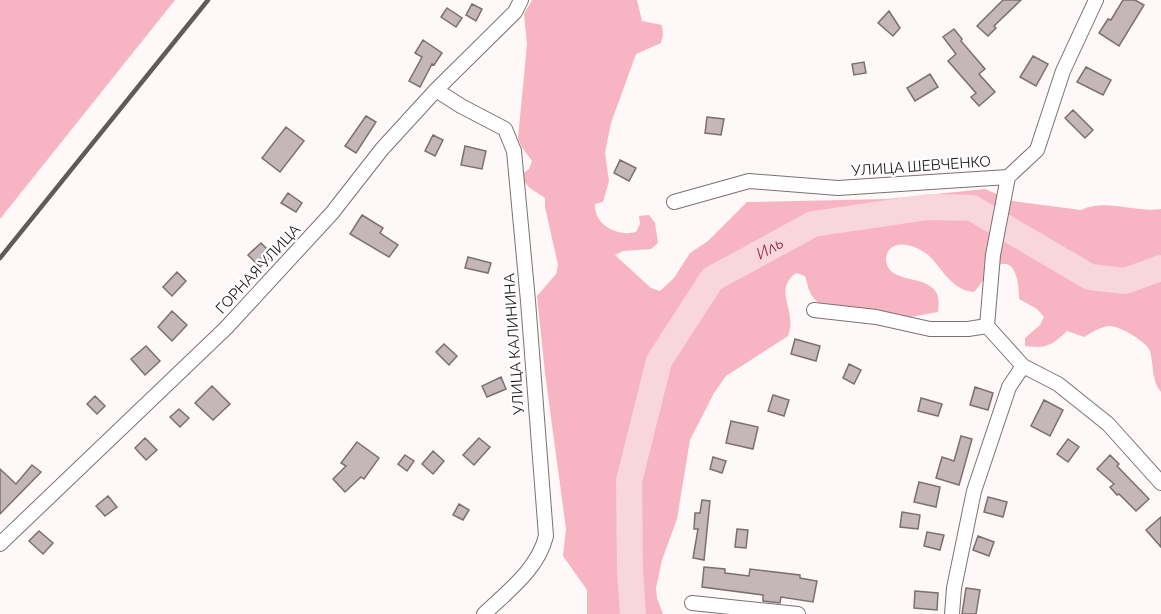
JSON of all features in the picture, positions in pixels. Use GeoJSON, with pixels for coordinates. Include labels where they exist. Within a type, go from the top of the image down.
{"type":"FeatureCollection","features":[{"type":"Feature","properties":{"kind":"street","name":"ГОРНАЯ УЛИЦА"},"geometry":{"type":"LineString","coordinates":[[0,544],[226,328],[332,213],[382,149],[436,90],[515,12],[521,0]]}},
{"type":"Feature","properties":{"kind":"street","name":"УЛИЦА ШЕВЧЕНКО"},"geometry":{"type":"LineString","coordinates":[[674,202],[749,181],[838,188],[1008,177],[1037,150],[1063,71],[1096,0]]}},
{"type":"Feature","properties":{"kind":"street","name":"УЛИЦА КАЛИНИНА"},"geometry":{"type":"LineString","coordinates":[[436,90],[505,129],[514,151],[526,278],[546,536],[543,551],[534,565],[484,614]]}},
{"type":"Feature","properties":{"kind":"street"},"geometry":{"type":"LineString","coordinates":[[1008,177],[993,255],[987,326],[1023,366],[1058,384],[1108,424],[1161,483]]}},
{"type":"Feature","properties":{"kind":"street"},"geometry":{"type":"LineString","coordinates":[[814,310],[876,317],[930,329],[987,326]]}},
{"type":"Feature","properties":{"kind":"street"},"geometry":{"type":"LineString","coordinates":[[952,614],[954,588],[974,491],[1010,387],[1023,366]]}},
{"type":"Feature","properties":{"kind":"street"},"geometry":{"type":"LineString","coordinates":[[692,603],[798,614]]}},
{"type":"Feature","properties":{"kind":"shaded area"},"geometry":{"type":"Polygon","coordinates":[[[0,0],[175,0],[0,219],[0,0]]]}},
{"type":"Feature","properties":{"kind":"shaded area"},"geometry":{"type":"Polygon","coordinates":[[[532,0],[637,0],[642,21],[662,25],[661,43],[636,54],[611,123],[605,153],[609,181],[603,202],[595,204],[598,218],[614,231],[636,232],[640,224],[639,216],[649,215],[655,223],[658,243],[651,249],[623,251],[615,255],[651,288],[660,291],[674,278],[690,253],[708,241],[747,202],[887,199],[985,189],[1013,201],[1081,210],[1100,205],[1161,209],[1161,392],[1153,373],[1148,347],[1133,335],[1120,329],[1110,326],[1103,327],[1084,337],[1067,331],[1049,345],[1025,346],[1025,338],[1040,325],[1044,317],[1037,309],[1019,299],[1017,278],[1011,267],[1006,264],[992,269],[974,292],[967,291],[955,285],[928,255],[907,245],[896,245],[887,254],[888,267],[898,275],[934,289],[939,301],[938,312],[910,317],[824,306],[813,297],[805,276],[796,273],[786,287],[790,318],[788,336],[726,376],[714,393],[690,440],[677,519],[662,560],[656,588],[663,614],[587,614],[587,590],[563,556],[566,529],[537,296],[556,274],[558,265],[545,198],[530,188],[523,179],[522,174],[529,169],[532,161],[518,138],[527,44],[524,14],[532,0]]]}},
{"type":"Feature","properties":{"kind":"building"},"geometry":{"type":"Polygon","coordinates":[[[1003,0],[1021,0],[994,26],[996,28],[988,36],[977,26],[1003,0]]]}},
{"type":"Feature","properties":{"kind":"building"},"geometry":{"type":"Polygon","coordinates":[[[1123,0],[1135,0],[1144,5],[1119,46],[1099,33],[1108,19],[1111,20],[1123,0]]]}},
{"type":"Feature","properties":{"kind":"building"},"geometry":{"type":"Polygon","coordinates":[[[472,4],[482,9],[476,21],[466,15],[472,4]]]}},
{"type":"Feature","properties":{"kind":"building"},"geometry":{"type":"Polygon","coordinates":[[[447,8],[462,18],[456,27],[441,17],[447,8]]]}},
{"type":"Feature","properties":{"kind":"building"},"geometry":{"type":"Polygon","coordinates":[[[889,11],[900,28],[893,36],[878,23],[889,11]]]}},
{"type":"Feature","properties":{"kind":"building"},"geometry":{"type":"Polygon","coordinates":[[[954,29],[962,39],[961,41],[985,69],[979,74],[995,92],[979,106],[971,97],[976,93],[948,61],[956,54],[943,37],[954,29]]]}},
{"type":"Feature","properties":{"kind":"building"},"geometry":{"type":"Polygon","coordinates":[[[423,40],[442,53],[434,65],[432,64],[420,87],[409,81],[422,57],[415,53],[423,40]]]}},
{"type":"Feature","properties":{"kind":"building"},"geometry":{"type":"Polygon","coordinates":[[[1033,56],[1048,64],[1036,86],[1020,77],[1033,56]]]}},
{"type":"Feature","properties":{"kind":"building"},"geometry":{"type":"Polygon","coordinates":[[[864,62],[866,73],[854,75],[852,64],[864,62]]]}},
{"type":"Feature","properties":{"kind":"building"},"geometry":{"type":"Polygon","coordinates":[[[1086,67],[1111,80],[1103,95],[1077,82],[1086,67]]]}},
{"type":"Feature","properties":{"kind":"building"},"geometry":{"type":"Polygon","coordinates":[[[930,74],[938,87],[915,101],[907,88],[930,74]]]}},
{"type":"Feature","properties":{"kind":"building"},"geometry":{"type":"Polygon","coordinates":[[[1073,110],[1093,130],[1085,138],[1065,118],[1073,110]]]}},
{"type":"Feature","properties":{"kind":"building"},"geometry":{"type":"Polygon","coordinates":[[[366,116],[376,122],[356,153],[345,146],[366,116]]]}},
{"type":"Feature","properties":{"kind":"building"},"geometry":{"type":"Polygon","coordinates":[[[707,117],[724,119],[721,135],[705,133],[707,117]]]}},
{"type":"Feature","properties":{"kind":"building"},"geometry":{"type":"Polygon","coordinates":[[[286,127],[304,141],[280,172],[262,158],[286,127]]]}},
{"type":"Feature","properties":{"kind":"building"},"geometry":{"type":"Polygon","coordinates":[[[433,135],[443,140],[435,156],[425,151],[433,135]]]}},
{"type":"Feature","properties":{"kind":"building"},"geometry":{"type":"Polygon","coordinates":[[[465,146],[486,151],[482,169],[461,165],[465,146]]]}},
{"type":"Feature","properties":{"kind":"building"},"geometry":{"type":"Polygon","coordinates":[[[620,160],[636,168],[629,181],[614,173],[620,160]]]}},
{"type":"Feature","properties":{"kind":"building"},"geometry":{"type":"Polygon","coordinates":[[[288,193],[302,203],[296,212],[281,203],[288,193]]]}},
{"type":"Feature","properties":{"kind":"building"},"geometry":{"type":"Polygon","coordinates":[[[362,215],[383,228],[380,233],[398,245],[389,257],[350,234],[362,215]]]}},
{"type":"Feature","properties":{"kind":"building"},"geometry":{"type":"Polygon","coordinates":[[[261,243],[273,255],[260,267],[248,255],[261,243]]]}},
{"type":"Feature","properties":{"kind":"building"},"geometry":{"type":"Polygon","coordinates":[[[468,257],[491,263],[488,273],[465,268],[468,257]]]}},
{"type":"Feature","properties":{"kind":"building"},"geometry":{"type":"Polygon","coordinates":[[[177,272],[186,281],[172,296],[163,287],[177,272]]]}},
{"type":"Feature","properties":{"kind":"building"},"geometry":{"type":"Polygon","coordinates":[[[172,311],[187,325],[172,341],[158,327],[172,311]]]}},
{"type":"Feature","properties":{"kind":"building"},"geometry":{"type":"Polygon","coordinates":[[[795,339],[820,346],[816,361],[791,354],[795,339]]]}},
{"type":"Feature","properties":{"kind":"building"},"geometry":{"type":"Polygon","coordinates":[[[444,344],[457,356],[449,365],[436,352],[444,344]]]}},
{"type":"Feature","properties":{"kind":"building"},"geometry":{"type":"Polygon","coordinates":[[[146,346],[160,361],[145,375],[131,359],[146,346]]]}},
{"type":"Feature","properties":{"kind":"building"},"geometry":{"type":"Polygon","coordinates":[[[849,364],[861,370],[854,384],[843,378],[849,364]]]}},
{"type":"Feature","properties":{"kind":"building"},"geometry":{"type":"Polygon","coordinates":[[[501,377],[506,389],[487,397],[482,386],[501,377]]]}},
{"type":"Feature","properties":{"kind":"building"},"geometry":{"type":"Polygon","coordinates":[[[212,386],[230,404],[213,420],[195,403],[212,386]]]}},
{"type":"Feature","properties":{"kind":"building"},"geometry":{"type":"Polygon","coordinates":[[[975,387],[993,393],[988,410],[970,405],[975,387]]]}},
{"type":"Feature","properties":{"kind":"building"},"geometry":{"type":"Polygon","coordinates":[[[773,395],[789,400],[784,416],[768,411],[773,395]]]}},
{"type":"Feature","properties":{"kind":"building"},"geometry":{"type":"Polygon","coordinates":[[[95,396],[105,406],[97,414],[87,404],[95,396]]]}},
{"type":"Feature","properties":{"kind":"building"},"geometry":{"type":"Polygon","coordinates":[[[921,398],[942,404],[938,416],[918,411],[921,398]]]}},
{"type":"Feature","properties":{"kind":"building"},"geometry":{"type":"Polygon","coordinates":[[[1044,400],[1063,410],[1050,436],[1031,426],[1044,400]]]}},
{"type":"Feature","properties":{"kind":"building"},"geometry":{"type":"Polygon","coordinates":[[[179,409],[189,418],[180,427],[170,417],[179,409]]]}},
{"type":"Feature","properties":{"kind":"building"},"geometry":{"type":"Polygon","coordinates":[[[731,421],[758,427],[753,449],[726,443],[731,421]]]}},
{"type":"Feature","properties":{"kind":"building"},"geometry":{"type":"Polygon","coordinates":[[[961,436],[972,439],[959,485],[936,478],[942,457],[954,461],[961,436]]]}},
{"type":"Feature","properties":{"kind":"building"},"geometry":{"type":"Polygon","coordinates":[[[145,438],[157,450],[146,460],[135,448],[145,438]]]}},
{"type":"Feature","properties":{"kind":"building"},"geometry":{"type":"Polygon","coordinates":[[[479,438],[490,447],[474,465],[463,455],[479,438]]]}},
{"type":"Feature","properties":{"kind":"building"},"geometry":{"type":"Polygon","coordinates":[[[1068,439],[1079,447],[1068,462],[1057,454],[1068,439]]]}},
{"type":"Feature","properties":{"kind":"building"},"geometry":{"type":"Polygon","coordinates":[[[357,442],[379,458],[364,479],[361,477],[345,492],[333,479],[346,466],[341,463],[357,442]]]}},
{"type":"Feature","properties":{"kind":"building"},"geometry":{"type":"Polygon","coordinates":[[[433,451],[444,461],[433,474],[422,464],[433,451]]]}},
{"type":"Feature","properties":{"kind":"building"},"geometry":{"type":"Polygon","coordinates":[[[405,455],[414,461],[407,471],[398,464],[405,455]]]}},
{"type":"Feature","properties":{"kind":"building"},"geometry":{"type":"Polygon","coordinates":[[[1110,455],[1119,464],[1117,466],[1149,499],[1136,511],[1119,494],[1117,495],[1110,487],[1114,484],[1097,469],[1110,455]]]}},
{"type":"Feature","properties":{"kind":"building"},"geometry":{"type":"Polygon","coordinates":[[[713,457],[726,461],[722,473],[710,469],[713,457]]]}},
{"type":"Feature","properties":{"kind":"building"},"geometry":{"type":"Polygon","coordinates":[[[32,465],[41,472],[0,514],[0,469],[16,484],[32,465]]]}},
{"type":"Feature","properties":{"kind":"building"},"geometry":{"type":"Polygon","coordinates":[[[919,482],[940,487],[936,507],[914,502],[919,482]]]}},
{"type":"Feature","properties":{"kind":"building"},"geometry":{"type":"Polygon","coordinates":[[[108,496],[117,507],[105,516],[96,506],[108,496]]]}},
{"type":"Feature","properties":{"kind":"building"},"geometry":{"type":"Polygon","coordinates":[[[988,497],[1007,502],[1003,517],[984,512],[988,497]]]}},
{"type":"Feature","properties":{"kind":"building"},"geometry":{"type":"Polygon","coordinates":[[[702,500],[710,501],[704,560],[693,558],[698,529],[694,529],[695,513],[700,513],[702,500]]]}},
{"type":"Feature","properties":{"kind":"building"},"geometry":{"type":"Polygon","coordinates":[[[459,504],[469,510],[463,520],[453,515],[459,504]]]}},
{"type":"Feature","properties":{"kind":"building"},"geometry":{"type":"Polygon","coordinates":[[[902,512],[920,515],[918,529],[900,527],[902,512]]]}},
{"type":"Feature","properties":{"kind":"building"},"geometry":{"type":"Polygon","coordinates":[[[1161,517],[1161,547],[1146,530],[1161,517]]]}},
{"type":"Feature","properties":{"kind":"building"},"geometry":{"type":"Polygon","coordinates":[[[737,529],[748,530],[746,548],[735,547],[737,529]]]}},
{"type":"Feature","properties":{"kind":"building"},"geometry":{"type":"Polygon","coordinates":[[[39,531],[53,543],[43,554],[29,541],[39,531]]]}},
{"type":"Feature","properties":{"kind":"building"},"geometry":{"type":"Polygon","coordinates":[[[927,532],[944,535],[940,550],[924,546],[927,532]]]}},
{"type":"Feature","properties":{"kind":"building"},"geometry":{"type":"Polygon","coordinates":[[[978,536],[994,542],[989,556],[973,550],[978,536]]]}},
{"type":"Feature","properties":{"kind":"building"},"geometry":{"type":"Polygon","coordinates":[[[704,567],[725,569],[725,573],[749,576],[750,569],[800,575],[800,578],[817,581],[813,602],[781,597],[780,603],[763,601],[763,595],[702,587],[704,567]]]}},
{"type":"Feature","properties":{"kind":"building"},"geometry":{"type":"Polygon","coordinates":[[[966,588],[980,590],[976,614],[962,614],[966,588]]]}},
{"type":"Feature","properties":{"kind":"building"},"geometry":{"type":"Polygon","coordinates":[[[915,591],[938,593],[937,610],[914,608],[915,591]]]}},
{"type":"Feature","properties":{"kind":"waterway","name":"Иль"},"geometry":{"type":"LineString","coordinates":[[633,614],[629,481],[659,361],[712,279],[813,224],[928,207],[972,208],[1090,277],[1125,281],[1161,268]]}},
{"type":"Feature","properties":{"kind":"railway"},"geometry":{"type":"LineString","coordinates":[[0,258],[208,0]]}}]}
